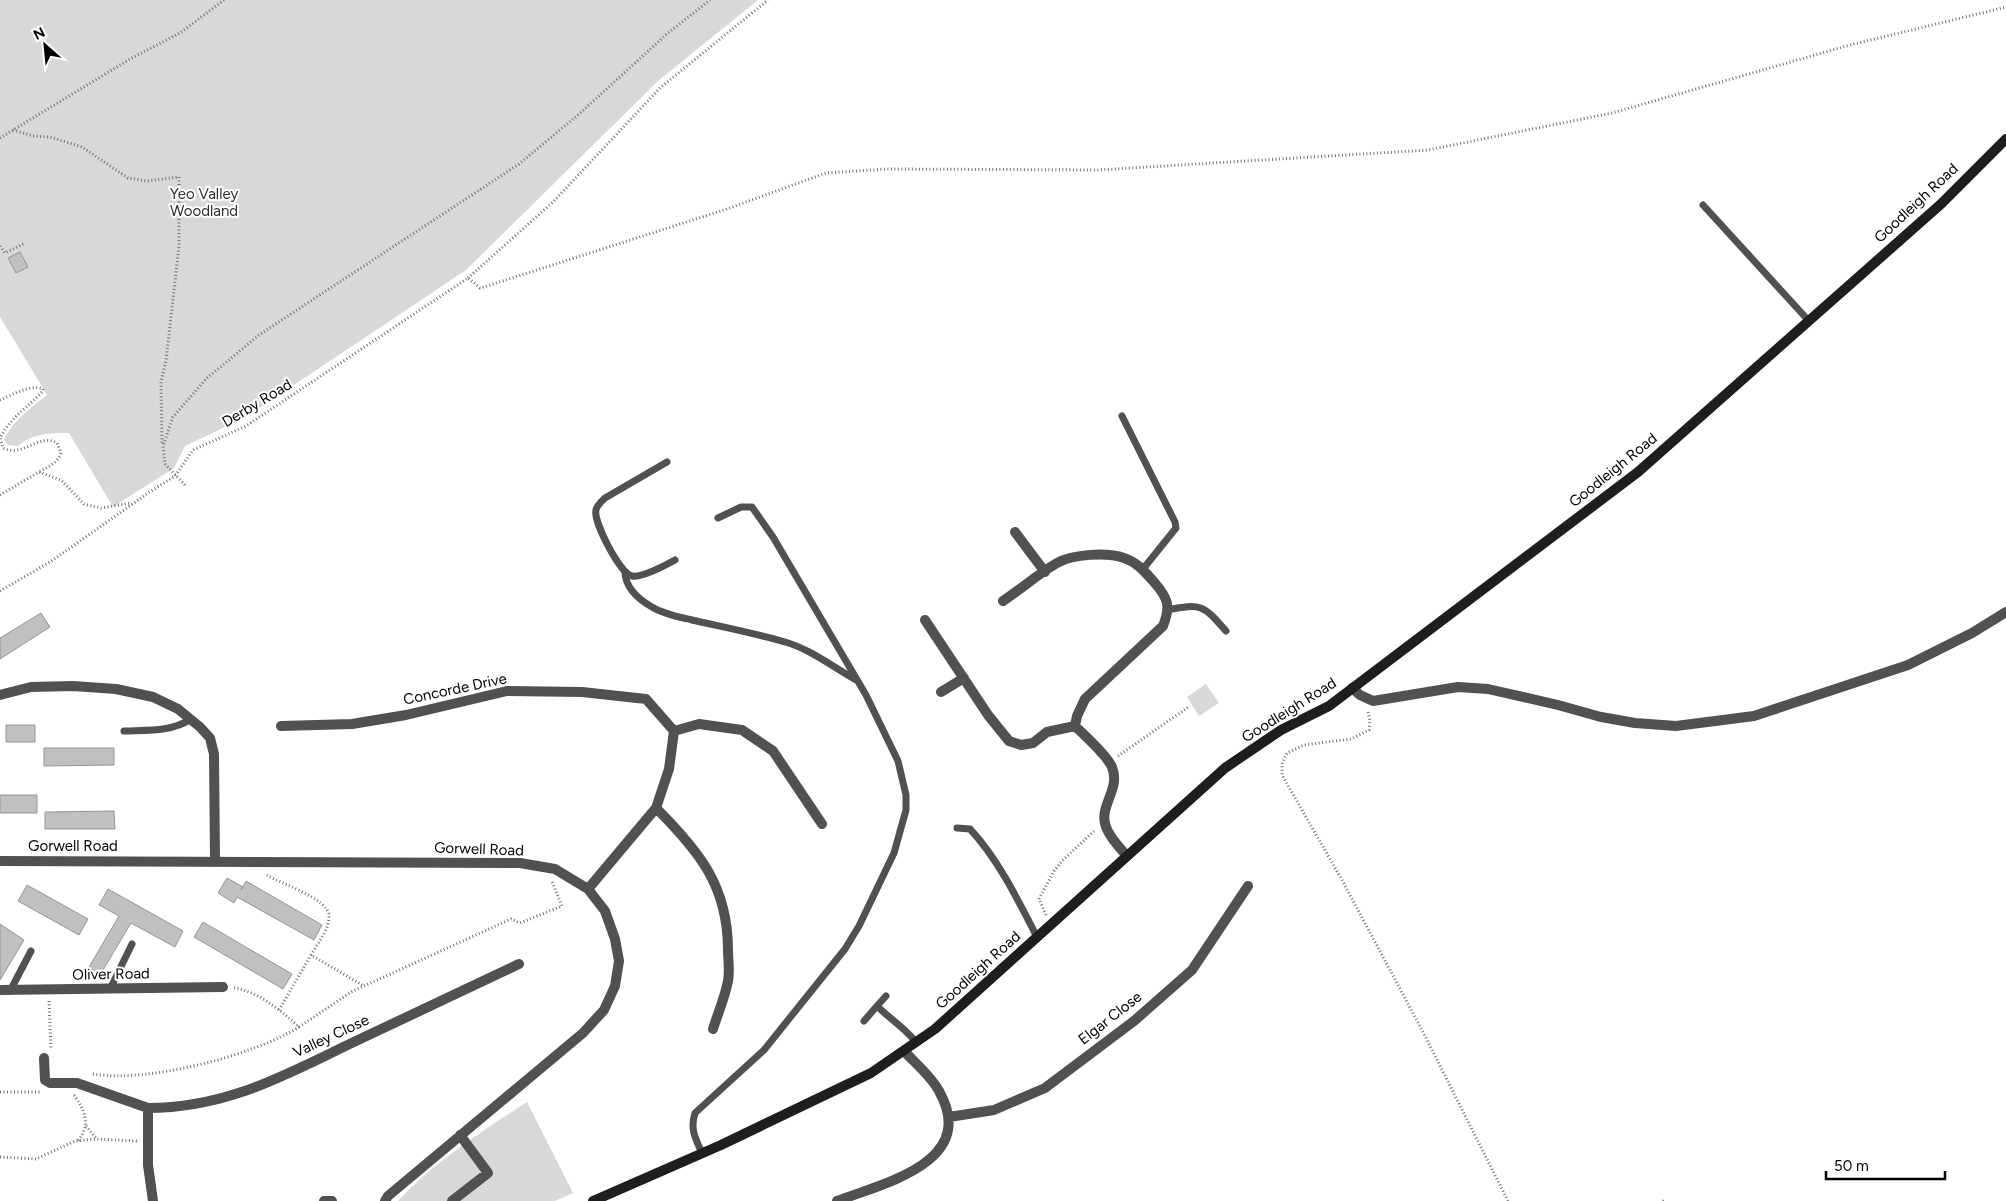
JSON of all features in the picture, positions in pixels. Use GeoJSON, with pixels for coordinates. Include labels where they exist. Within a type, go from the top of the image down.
{"type":"FeatureCollection","features":[{"type":"Feature","properties":{"kind":"street","name":"Goodleigh Road"},"geometry":{"type":"LineString","coordinates":[[593,1201],[702,1153],[871,1073],[936,1029],[1225,768],[1281,730],[1356,691],[1638,472],[1940,204],[2006,139]]}},
{"type":"Feature","properties":{"kind":"street"},"geometry":{"type":"LineString","coordinates":[[1016,532],[1045,572]]}},
{"type":"Feature","properties":{"kind":"street"},"geometry":{"type":"LineString","coordinates":[[1004,602],[1057,563],[1072,557],[1098,555],[1125,558],[1143,569],[1163,592],[1168,610],[1162,626],[1085,699],[1077,716],[1075,726]]}},
{"type":"Feature","properties":{"kind":"street"},"geometry":{"type":"LineString","coordinates":[[1356,691],[1373,701],[1458,687],[1488,689],[1558,704],[1601,717],[1635,723],[1676,726],[1754,716],[1908,665],[1972,633],[2006,612]]}},
{"type":"Feature","properties":{"kind":"street"},"geometry":{"type":"LineString","coordinates":[[924,620],[988,715],[1009,741],[1021,745],[1033,743],[1047,732],[1075,726]]}},
{"type":"Feature","properties":{"kind":"street"},"geometry":{"type":"LineString","coordinates":[[941,692],[964,678]]}},
{"type":"Feature","properties":{"kind":"street"},"geometry":{"type":"LineString","coordinates":[[0,695],[31,687],[116,688],[167,702],[191,719],[210,738],[214,754],[215,860]]}},
{"type":"Feature","properties":{"kind":"street","name":"Concorde Drive"},"geometry":{"type":"LineString","coordinates":[[281,726],[352,724],[406,715],[507,692],[582,692],[646,699],[674,731]]}},
{"type":"Feature","properties":{"kind":"street"},"geometry":{"type":"LineString","coordinates":[[588,889],[656,808],[669,769],[674,731],[699,724],[742,730],[773,751],[822,824]]}},
{"type":"Feature","properties":{"kind":"street"},"geometry":{"type":"LineString","coordinates":[[1075,726],[1109,762],[1114,776],[1114,788],[1104,815],[1105,822],[1110,835],[1126,856]]}},
{"type":"Feature","properties":{"kind":"street"},"geometry":{"type":"LineString","coordinates":[[656,808],[682,834],[701,857],[719,894],[726,917],[728,980],[713,1029]]}},
{"type":"Feature","properties":{"kind":"street","name":"Gorwell Road"},"geometry":{"type":"LineString","coordinates":[[0,861],[215,860],[520,863],[555,869],[588,889],[605,911],[615,940],[619,961],[615,986],[604,1010],[583,1033],[388,1196],[385,1201]]}},
{"type":"Feature","properties":{"kind":"street","name":"Elgar Close"},"geometry":{"type":"LineString","coordinates":[[949,1117],[994,1110],[1045,1088],[1134,1021],[1192,970],[1248,886]]}},
{"type":"Feature","properties":{"kind":"street","name":"Valley Close"},"geometry":{"type":"LineString","coordinates":[[47,1081],[77,1083],[148,1108],[171,1108],[202,1104],[254,1089],[519,964]]}},
{"type":"Feature","properties":{"kind":"street","name":"Oliver Road"},"geometry":{"type":"LineString","coordinates":[[5,990],[223,987]]}},
{"type":"Feature","properties":{"kind":"street"},"geometry":{"type":"LineString","coordinates":[[837,1201],[911,1172],[928,1162],[942,1148],[949,1117],[939,1092],[904,1050]]}},
{"type":"Feature","properties":{"kind":"street"},"geometry":{"type":"LineString","coordinates":[[44,1058],[45,1080],[47,1081]]}},
{"type":"Feature","properties":{"kind":"street"},"geometry":{"type":"LineString","coordinates":[[148,1108],[148,1165],[153,1201]]}},
{"type":"Feature","properties":{"kind":"street"},"geometry":{"type":"LineString","coordinates":[[452,1201],[488,1173],[460,1135]]}},
{"type":"Feature","properties":{"kind":"street"},"geometry":{"type":"LineString","coordinates":[[324,1201],[332,1201]]}},
{"type":"Feature","properties":{"kind":"lane"},"geometry":{"type":"LineString","coordinates":[[1703,205],[1808,320]]}},
{"type":"Feature","properties":{"kind":"lane"},"geometry":{"type":"LineString","coordinates":[[1122,416],[1175,522],[1176,528],[1143,569]]}},
{"type":"Feature","properties":{"kind":"lane"},"geometry":{"type":"LineString","coordinates":[[666,462],[606,498],[598,505],[596,511],[598,523],[625,573],[629,589],[653,609],[787,642],[814,654],[856,680]]}},
{"type":"Feature","properties":{"kind":"lane"},"geometry":{"type":"LineString","coordinates":[[702,1153],[693,1134],[692,1123],[695,1113],[764,1050],[845,949],[859,926],[896,845],[906,810],[906,795],[902,776],[889,742],[856,680],[773,537],[752,507],[741,508],[718,518]]}},
{"type":"Feature","properties":{"kind":"lane"},"geometry":{"type":"LineString","coordinates":[[625,573],[632,576],[639,575],[675,560]]}},
{"type":"Feature","properties":{"kind":"lane"},"geometry":{"type":"LineString","coordinates":[[1168,610],[1190,606],[1200,607],[1208,610],[1226,631]]}},
{"type":"Feature","properties":{"kind":"lane"},"geometry":{"type":"LineString","coordinates":[[124,731],[170,728],[180,726],[191,719]]}},
{"type":"Feature","properties":{"kind":"lane"},"geometry":{"type":"LineString","coordinates":[[956,828],[970,829],[976,836],[998,868],[1037,937]]}},
{"type":"Feature","properties":{"kind":"lane"},"geometry":{"type":"LineString","coordinates":[[110,989],[132,944]]}},
{"type":"Feature","properties":{"kind":"lane"},"geometry":{"type":"LineString","coordinates":[[5,990],[31,951]]}},
{"type":"Feature","properties":{"kind":"lane"},"geometry":{"type":"LineString","coordinates":[[864,1021],[886,996]]}},
{"type":"Feature","properties":{"kind":"lane"},"geometry":{"type":"LineString","coordinates":[[877,1006],[905,1028],[916,1042]]}},
{"type":"Feature","properties":{"kind":"path"},"geometry":{"type":"LineString","coordinates":[[0,138],[130,59],[180,33],[224,0]]}},
{"type":"Feature","properties":{"kind":"path"},"geometry":{"type":"LineString","coordinates":[[162,446],[173,417],[206,379],[259,335],[519,164],[578,115],[668,33],[710,0]]}},
{"type":"Feature","properties":{"kind":"path","name":"Derby Road"},"geometry":{"type":"LineString","coordinates":[[0,591],[50,562],[174,476],[193,450],[246,426],[468,278],[553,202],[660,88],[768,0]]}},
{"type":"Feature","properties":{"kind":"path"},"geometry":{"type":"LineString","coordinates":[[468,278],[480,288],[727,209],[826,173],[887,169],[1098,170],[1428,150],[1612,113],[1850,45],[2006,7]]}},
{"type":"Feature","properties":{"kind":"path"},"geometry":{"type":"LineString","coordinates":[[13,130],[33,136],[50,137],[82,147],[128,178],[148,181],[179,177],[180,246],[166,361],[160,382],[162,446],[165,464],[185,486]]}},
{"type":"Feature","properties":{"kind":"path"},"geometry":{"type":"LineString","coordinates":[[0,246],[5,253],[25,243]]}},
{"type":"Feature","properties":{"kind":"path"},"geometry":{"type":"LineString","coordinates":[[0,400],[37,386],[43,389],[39,395],[19,412],[0,438],[4,448],[11,451],[46,440],[56,443],[62,453],[53,464],[0,495]]}},
{"type":"Feature","properties":{"kind":"path"},"geometry":{"type":"LineString","coordinates":[[39,472],[61,480],[84,504],[101,508],[134,502]]}},
{"type":"Feature","properties":{"kind":"path"},"geometry":{"type":"LineString","coordinates":[[1356,691],[1368,711],[1369,730],[1351,739],[1304,745],[1287,753],[1282,764],[1282,775],[1342,880],[1409,1006],[1508,1201]]}},
{"type":"Feature","properties":{"kind":"path"},"geometry":{"type":"LineString","coordinates":[[1109,762],[1190,706]]}},
{"type":"Feature","properties":{"kind":"path"},"geometry":{"type":"LineString","coordinates":[[1051,924],[1039,899],[1054,871],[1062,861],[1087,836],[1105,822]]}},
{"type":"Feature","properties":{"kind":"path"},"geometry":{"type":"LineString","coordinates":[[85,1073],[109,1077],[165,1072],[246,1052],[299,1026],[351,992],[512,918],[520,923],[562,906],[546,868]]}},
{"type":"Feature","properties":{"kind":"path"},"geometry":{"type":"LineString","coordinates":[[266,874],[309,895],[327,910],[329,916],[327,926],[279,1010]]}},
{"type":"Feature","properties":{"kind":"path"},"geometry":{"type":"LineString","coordinates":[[311,955],[364,986]]}},
{"type":"Feature","properties":{"kind":"path"},"geometry":{"type":"LineString","coordinates":[[223,987],[244,989],[279,1010],[299,1026]]}},
{"type":"Feature","properties":{"kind":"path"},"geometry":{"type":"LineString","coordinates":[[44,1058],[51,1054],[49,990]]}},
{"type":"Feature","properties":{"kind":"path"},"geometry":{"type":"LineString","coordinates":[[0,1092],[44,1092],[47,1081]]}},
{"type":"Feature","properties":{"kind":"path"},"geometry":{"type":"LineString","coordinates":[[66,1083],[85,1112],[86,1125],[82,1137],[78,1141]]}},
{"type":"Feature","properties":{"kind":"path"},"geometry":{"type":"LineString","coordinates":[[86,1125],[96,1139]]}},
{"type":"Feature","properties":{"kind":"path"},"geometry":{"type":"LineString","coordinates":[[0,1157],[36,1159],[78,1141],[96,1139],[110,1138],[148,1142]]}},
{"type":"Feature","properties":{"kind":"green space","name":"Yeo Valley Woodland"},"geometry":{"type":"Polygon","coordinates":[[[0,0],[758,0],[658,81],[466,270],[246,417],[185,446],[174,468],[113,507],[69,433],[36,436],[18,446],[8,445],[4,440],[17,421],[47,395],[0,317],[0,0]]]}},
{"type":"Feature","properties":{"kind":"green space"},"geometry":{"type":"Polygon","coordinates":[[[1206,684],[1219,703],[1199,716],[1187,697],[1206,684]]]}},
{"type":"Feature","properties":{"kind":"green space"},"geometry":{"type":"Polygon","coordinates":[[[527,1102],[573,1193],[555,1201],[398,1201],[412,1186],[443,1160],[527,1102]]]}},
{"type":"Feature","properties":{"kind":"building"},"geometry":{"type":"Polygon","coordinates":[[[20,252],[28,267],[16,273],[8,258],[20,252]]]}},
{"type":"Feature","properties":{"kind":"building"},"geometry":{"type":"Polygon","coordinates":[[[41,613],[50,627],[0,659],[0,638],[41,613]]]}},
{"type":"Feature","properties":{"kind":"building"},"geometry":{"type":"Polygon","coordinates":[[[6,725],[35,725],[35,742],[6,742],[6,725]]]}},
{"type":"Feature","properties":{"kind":"building"},"geometry":{"type":"Polygon","coordinates":[[[44,748],[114,748],[114,765],[44,766],[44,748]]]}},
{"type":"Feature","properties":{"kind":"building"},"geometry":{"type":"Polygon","coordinates":[[[0,795],[37,795],[37,813],[0,813],[0,795]]]}},
{"type":"Feature","properties":{"kind":"building"},"geometry":{"type":"Polygon","coordinates":[[[114,811],[115,829],[45,829],[45,812],[114,811]]]}},
{"type":"Feature","properties":{"kind":"building"},"geometry":{"type":"Polygon","coordinates":[[[227,878],[243,887],[246,881],[322,925],[314,940],[237,897],[234,903],[218,893],[227,878]]]}},
{"type":"Feature","properties":{"kind":"building"},"geometry":{"type":"Polygon","coordinates":[[[27,885],[88,919],[79,935],[18,901],[27,885]]]}},
{"type":"Feature","properties":{"kind":"building"},"geometry":{"type":"Polygon","coordinates":[[[108,889],[183,931],[175,947],[131,923],[100,975],[89,967],[119,916],[99,905],[108,889]]]}},
{"type":"Feature","properties":{"kind":"building"},"geometry":{"type":"Polygon","coordinates":[[[203,922],[292,974],[283,989],[194,937],[203,922]]]}},
{"type":"Feature","properties":{"kind":"building"},"geometry":{"type":"Polygon","coordinates":[[[0,924],[24,940],[0,980],[0,924]]]}}]}
